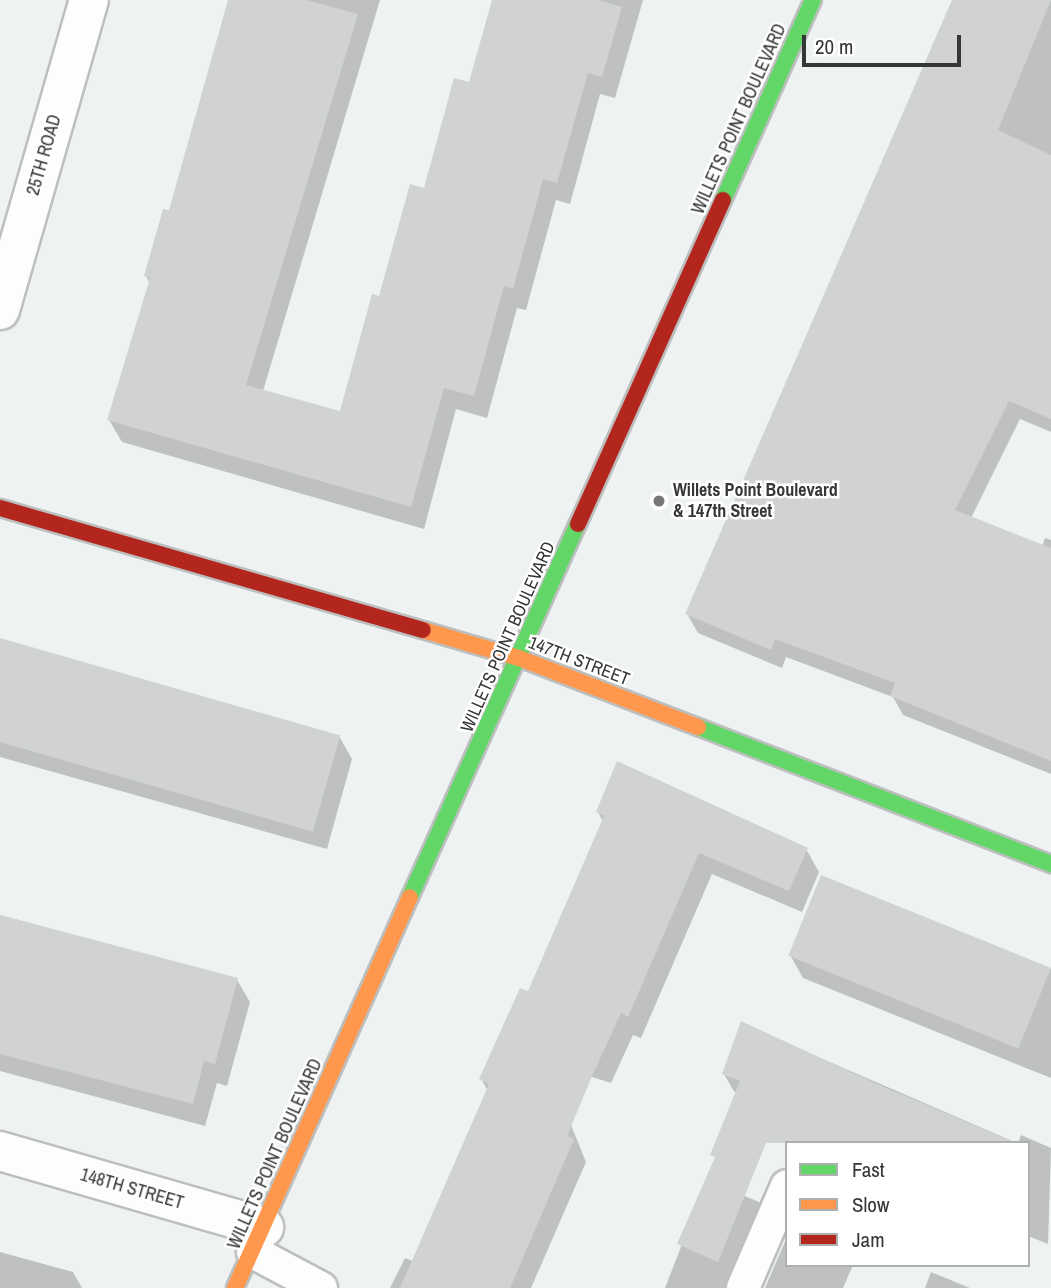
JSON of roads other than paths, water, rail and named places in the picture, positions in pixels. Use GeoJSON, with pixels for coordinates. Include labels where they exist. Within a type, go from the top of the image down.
{"type":"FeatureCollection","features":[{"type":"Feature","properties":{"kind":"street","name":"25TH ROAD"},"geometry":{"type":"LineString","coordinates":[[0,310],[89,0]]}},
{"type":"Feature","properties":{"kind":"street","name":"WILLETS POINT BOULEVARD"},"geometry":{"type":"LineString","coordinates":[[235,1288],[813,0]]}},
{"type":"Feature","properties":{"kind":"street","name":"147TH STREET"},"geometry":{"type":"LineString","coordinates":[[0,508],[519,658],[1051,864]]}},
{"type":"Feature","properties":{"kind":"street","name":"148TH STREET"},"geometry":{"type":"LineString","coordinates":[[0,1151],[258,1240]]}},
{"type":"Feature","properties":{"kind":"lane"},"geometry":{"type":"LineString","coordinates":[[743,1288],[785,1191]]}},
{"type":"Feature","properties":{"kind":"lane"},"geometry":{"type":"LineString","coordinates":[[258,1240],[321,1288]]}},
{"type":"Feature","properties":{"kind":"place","name":"Willets Point Boulevard & 147th Street"},"geometry":{"type":"Point","coordinates":[659,501]}}]}
